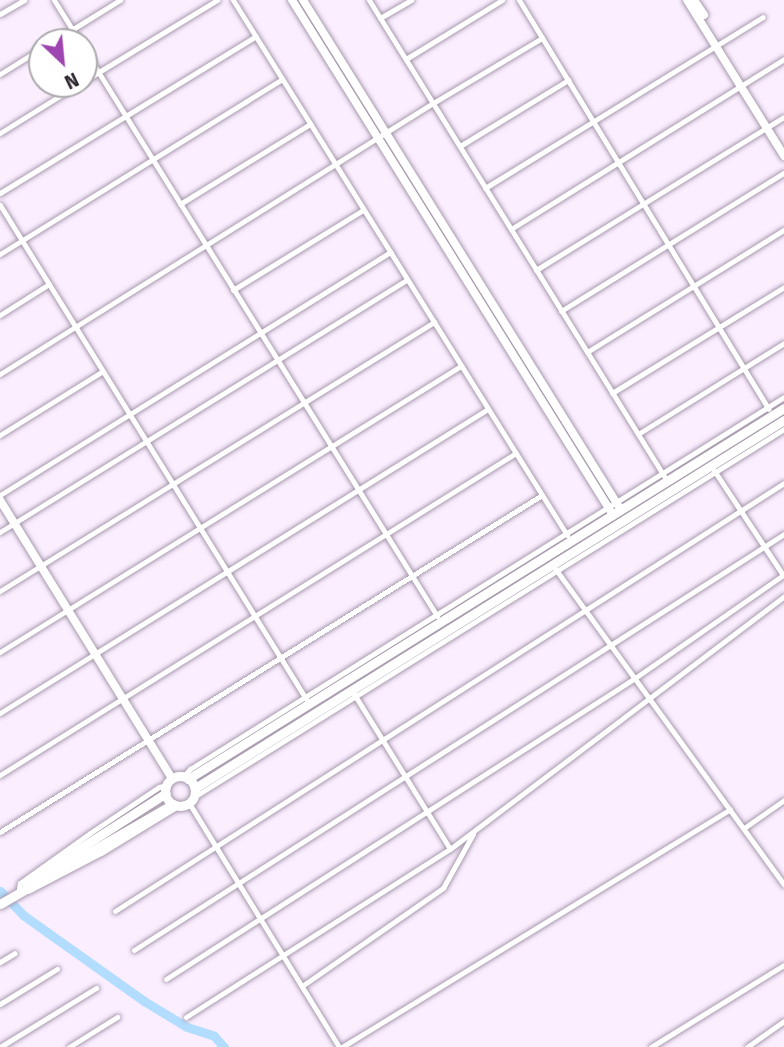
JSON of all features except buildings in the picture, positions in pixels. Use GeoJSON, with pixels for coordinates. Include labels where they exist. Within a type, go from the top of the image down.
{"type":"FeatureCollection","features":[{"type":"Feature","properties":{"kind":"main road"},"geometry":{"type":"LineString","coordinates":[[292,0],[382,135]]}},
{"type":"Feature","properties":{"kind":"main road"},"geometry":{"type":"LineString","coordinates":[[303,0],[382,135],[615,509]]}},
{"type":"Feature","properties":{"kind":"main road"},"geometry":{"type":"LineString","coordinates":[[694,2],[769,126],[784,156]]}},
{"type":"Feature","properties":{"kind":"main road"},"geometry":{"type":"LineString","coordinates":[[769,126],[784,146]]}},
{"type":"Feature","properties":{"kind":"main road"},"geometry":{"type":"LineString","coordinates":[[0,902],[193,796],[353,693],[442,623],[554,566],[571,541],[714,469],[777,419],[784,408]]}},
{"type":"Feature","properties":{"kind":"main road"},"geometry":{"type":"LineString","coordinates":[[17,892],[169,786],[186,778],[307,701],[442,623],[665,478],[777,419]]}},
{"type":"Feature","properties":{"kind":"main road"},"geometry":{"type":"LineString","coordinates":[[0,497],[149,739],[176,805]]}},
{"type":"Feature","properties":{"kind":"main road"},"geometry":{"type":"LineString","coordinates":[[186,778],[193,796]]}},
{"type":"Feature","properties":{"kind":"street"},"geometry":{"type":"LineString","coordinates":[[0,14],[23,0]]}},
{"type":"Feature","properties":{"kind":"street"},"geometry":{"type":"LineString","coordinates":[[54,0],[71,28]]}},
{"type":"Feature","properties":{"kind":"street"},"geometry":{"type":"LineString","coordinates":[[75,28],[120,0]]}},
{"type":"Feature","properties":{"kind":"street"},"geometry":{"type":"LineString","coordinates":[[217,0],[99,72],[442,623]]}},
{"type":"Feature","properties":{"kind":"street"},"geometry":{"type":"LineString","coordinates":[[233,0],[571,541]]}},
{"type":"Feature","properties":{"kind":"street"},"geometry":{"type":"LineString","coordinates":[[369,0],[665,478]]}},
{"type":"Feature","properties":{"kind":"street"},"geometry":{"type":"LineString","coordinates":[[380,18],[411,0]]}},
{"type":"Feature","properties":{"kind":"street"},"geometry":{"type":"LineString","coordinates":[[406,60],[502,0]]}},
{"type":"Feature","properties":{"kind":"street"},"geometry":{"type":"LineString","coordinates":[[519,0],[777,419]]}},
{"type":"Feature","properties":{"kind":"street"},"geometry":{"type":"LineString","coordinates":[[485,188],[763,17]]}},
{"type":"Feature","properties":{"kind":"street"},"geometry":{"type":"LineString","coordinates":[[0,193],[256,37]]}},
{"type":"Feature","properties":{"kind":"street"},"geometry":{"type":"LineString","coordinates":[[0,374],[433,103],[542,38]]}},
{"type":"Feature","properties":{"kind":"street"},"geometry":{"type":"LineString","coordinates":[[0,74],[28,57]]}},
{"type":"Feature","properties":{"kind":"street"},"geometry":{"type":"LineString","coordinates":[[511,229],[784,59]]}},
{"type":"Feature","properties":{"kind":"street"},"geometry":{"type":"LineString","coordinates":[[0,254],[282,79]]}},
{"type":"Feature","properties":{"kind":"street"},"geometry":{"type":"LineString","coordinates":[[460,146],[568,80]]}},
{"type":"Feature","properties":{"kind":"street"},"geometry":{"type":"LineString","coordinates":[[0,133],[56,98]]}},
{"type":"Feature","properties":{"kind":"street"},"geometry":{"type":"LineString","coordinates":[[536,270],[784,117]]}},
{"type":"Feature","properties":{"kind":"street"},"geometry":{"type":"LineString","coordinates":[[180,204],[310,124]]}},
{"type":"Feature","properties":{"kind":"street"},"geometry":{"type":"LineString","coordinates":[[561,311],[784,173]]}},
{"type":"Feature","properties":{"kind":"street"},"geometry":{"type":"LineString","coordinates":[[0,205],[307,701]]}},
{"type":"Feature","properties":{"kind":"street"},"geometry":{"type":"LineString","coordinates":[[233,290],[363,209]]}},
{"type":"Feature","properties":{"kind":"street"},"geometry":{"type":"LineString","coordinates":[[587,352],[784,230]]}},
{"type":"Feature","properties":{"kind":"street"},"geometry":{"type":"LineString","coordinates":[[0,497],[390,252]]}},
{"type":"Feature","properties":{"kind":"street"},"geometry":{"type":"LineString","coordinates":[[0,532],[407,280]]}},
{"type":"Feature","properties":{"kind":"street"},"geometry":{"type":"LineString","coordinates":[[0,315],[49,284]]}},
{"type":"Feature","properties":{"kind":"street"},"geometry":{"type":"LineString","coordinates":[[612,393],[784,287]]}},
{"type":"Feature","properties":{"kind":"street"},"geometry":{"type":"LineString","coordinates":[[0,591],[434,322]]}},
{"type":"Feature","properties":{"kind":"street"},"geometry":{"type":"LineString","coordinates":[[638,434],[784,343]]}},
{"type":"Feature","properties":{"kind":"street"},"geometry":{"type":"LineString","coordinates":[[0,652],[461,366]]}},
{"type":"Feature","properties":{"kind":"street"},"geometry":{"type":"LineString","coordinates":[[0,435],[103,371]]}},
{"type":"Feature","properties":{"kind":"street"},"geometry":{"type":"LineString","coordinates":[[777,419],[784,397]]}},
{"type":"Feature","properties":{"kind":"street"},"geometry":{"type":"LineString","coordinates":[[0,713],[488,409]]}},
{"type":"Feature","properties":{"kind":"street"},"geometry":{"type":"LineString","coordinates":[[0,775],[516,453]]}},
{"type":"Feature","properties":{"kind":"street"},"geometry":{"type":"LineString","coordinates":[[166,979],[260,918],[426,812],[635,678],[784,576],[714,469],[353,693],[381,741],[404,776],[426,812],[450,849]]}},
{"type":"Feature","properties":{"kind":"street"},"geometry":{"type":"LineString","coordinates":[[115,911],[784,482]]}},
{"type":"Feature","properties":{"kind":"street"},"geometry":{"type":"LineString","coordinates":[[0,832],[542,495]]}},
{"type":"Feature","properties":{"kind":"street"},"geometry":{"type":"LineString","coordinates":[[134,950],[784,534]]}},
{"type":"Feature","properties":{"kind":"street"},"geometry":{"type":"LineString","coordinates":[[554,566],[784,885]]}},
{"type":"Feature","properties":{"kind":"street"},"geometry":{"type":"LineString","coordinates":[[186,1017],[450,849],[784,596]]}},
{"type":"Feature","properties":{"kind":"street"},"geometry":{"type":"LineString","coordinates":[[193,796],[216,847],[341,1047],[730,809]]}},
{"type":"Feature","properties":{"kind":"street"},"geometry":{"type":"LineString","coordinates":[[744,828],[784,800]]}},
{"type":"Feature","properties":{"kind":"street"},"geometry":{"type":"LineString","coordinates":[[302,986],[443,888],[474,832]]}},
{"type":"Feature","properties":{"kind":"street"},"geometry":{"type":"LineString","coordinates":[[0,962],[15,953]]}},
{"type":"Feature","properties":{"kind":"street"},"geometry":{"type":"LineString","coordinates":[[651,1047],[784,965]]}},
{"type":"Feature","properties":{"kind":"street"},"geometry":{"type":"LineString","coordinates":[[0,1004],[57,969]]}},
{"type":"Feature","properties":{"kind":"street"},"geometry":{"type":"LineString","coordinates":[[0,1047],[96,988]]}},
{"type":"Feature","properties":{"kind":"street"},"geometry":{"type":"LineString","coordinates":[[69,1047],[117,1017]]}},
{"type":"Feature","properties":{"kind":"street"},"geometry":{"type":"LineString","coordinates":[[747,1047],[784,1021]]}},
{"type":"Feature","properties":{"kind":"waterway"},"geometry":{"type":"LineString","coordinates":[[0,891],[23,915],[144,1001],[187,1027],[214,1036],[224,1047]]}}]}
